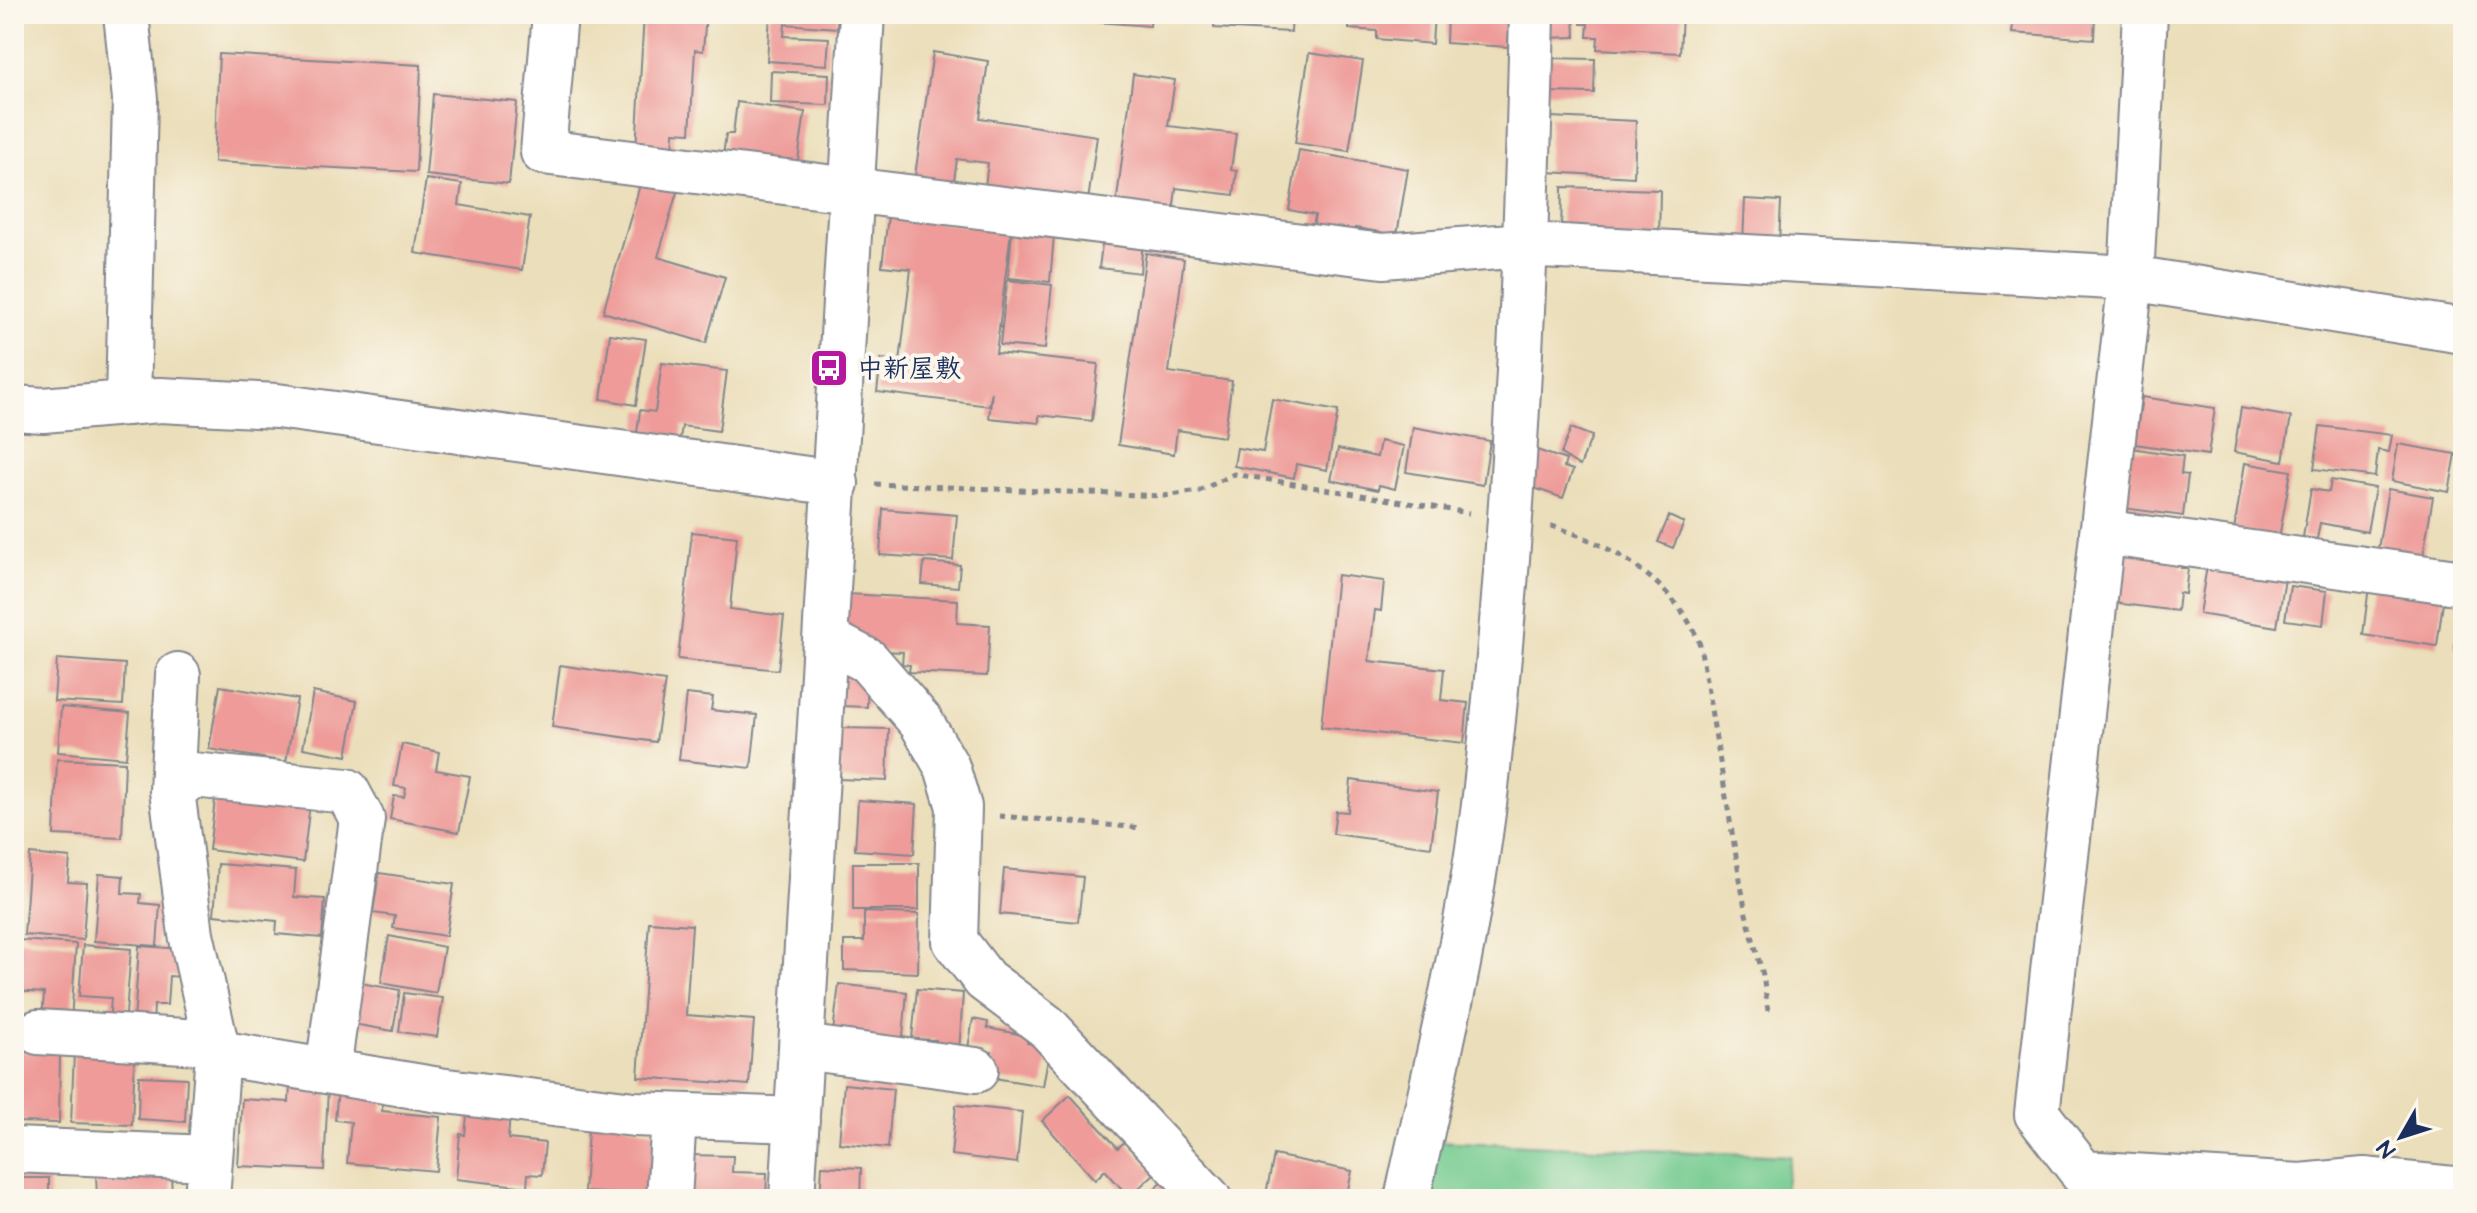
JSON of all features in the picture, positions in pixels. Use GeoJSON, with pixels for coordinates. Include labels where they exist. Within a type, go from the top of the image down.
{"type":"FeatureCollection","features":[{"type":"Feature","properties":{"kind":"street"},"geometry":{"type":"LineString","coordinates":[[126,14],[131,32],[135,99],[128,403]]}},
{"type":"Feature","properties":{"kind":"street"},"geometry":{"type":"LineString","coordinates":[[555,14],[543,152],[1383,256],[1524,245],[2131,278],[2463,331]]}},
{"type":"Feature","properties":{"kind":"street"},"geometry":{"type":"LineString","coordinates":[[792,1199],[862,14]]}},
{"type":"Feature","properties":{"kind":"street"},"geometry":{"type":"LineString","coordinates":[[1407,1199],[1461,946],[1485,799],[1508,520],[1524,245],[1532,14]]}},
{"type":"Feature","properties":{"kind":"street"},"geometry":{"type":"LineString","coordinates":[[2145,14],[2131,278],[2037,1114],[2087,1186],[2301,1186],[2364,1180],[2463,1190]]}},
{"type":"Feature","properties":{"kind":"street"},"geometry":{"type":"LineString","coordinates":[[14,408],[43,410],[160,400],[277,406],[836,483]]}},
{"type":"Feature","properties":{"kind":"street"},"geometry":{"type":"LineString","coordinates":[[2102,532],[2463,583]]}},
{"type":"Feature","properties":{"kind":"street"},"geometry":{"type":"LineString","coordinates":[[826,639],[868,661],[921,722],[947,767],[958,813],[955,941],[985,980],[1046,1026],[1209,1199]]}},
{"type":"Feature","properties":{"kind":"street"},"geometry":{"type":"LineString","coordinates":[[14,1150],[209,1178],[217,1048],[191,934],[172,791],[178,675]]}},
{"type":"Feature","properties":{"kind":"street"},"geometry":{"type":"LineString","coordinates":[[172,791],[193,775],[347,791],[362,819],[328,1071]]}},
{"type":"Feature","properties":{"kind":"street"},"geometry":{"type":"LineString","coordinates":[[38,1032],[217,1048],[439,1090],[674,1116],[797,1120]]}},
{"type":"Feature","properties":{"kind":"street"},"geometry":{"type":"LineString","coordinates":[[802,1047],[976,1070]]}},
{"type":"Feature","properties":{"kind":"street"},"geometry":{"type":"LineString","coordinates":[[669,1199],[674,1116]]}},
{"type":"Feature","properties":{"kind":"path"},"geometry":{"type":"LineString","coordinates":[[836,483],[1164,496],[1199,491],[1234,474],[1585,535],[1628,562],[1673,599],[1691,620],[1700,645],[1746,914],[1763,975],[1768,1011]]}},
{"type":"Feature","properties":{"kind":"path"},"geometry":{"type":"LineString","coordinates":[[958,813],[1142,828]]}},
{"type":"Feature","properties":{"kind":"green space"},"geometry":{"type":"Polygon","coordinates":[[[1432,1141],[1790,1156],[1784,1199],[1422,1199],[1432,1141]]]}},
{"type":"Feature","properties":{"kind":"building"},"geometry":{"type":"Polygon","coordinates":[[[644,14],[706,14],[703,51],[695,50],[690,133],[674,132],[673,153],[636,150],[644,14]]]}},
{"type":"Feature","properties":{"kind":"building"},"geometry":{"type":"Polygon","coordinates":[[[770,14],[838,14],[837,28],[785,24],[784,36],[829,38],[827,65],[767,61],[770,14]]]}},
{"type":"Feature","properties":{"kind":"building"},"geometry":{"type":"Polygon","coordinates":[[[1030,14],[1151,14],[1150,26],[1030,17],[1030,14]]]}},
{"type":"Feature","properties":{"kind":"building"},"geometry":{"type":"Polygon","coordinates":[[[1215,14],[1292,14],[1291,32],[1214,28],[1215,14]]]}},
{"type":"Feature","properties":{"kind":"building"},"geometry":{"type":"Polygon","coordinates":[[[1350,14],[1434,14],[1432,44],[1377,39],[1377,31],[1349,29],[1350,14]]]}},
{"type":"Feature","properties":{"kind":"building"},"geometry":{"type":"Polygon","coordinates":[[[1447,14],[1510,14],[1508,47],[1446,43],[1447,14]]]}},
{"type":"Feature","properties":{"kind":"building"},"geometry":{"type":"Polygon","coordinates":[[[1546,14],[1574,14],[1575,37],[1547,38],[1546,14]]]}},
{"type":"Feature","properties":{"kind":"building"},"geometry":{"type":"Polygon","coordinates":[[[1581,14],[1682,14],[1680,53],[1597,49],[1598,37],[1587,37],[1588,24],[1581,24],[1581,14]]]}},
{"type":"Feature","properties":{"kind":"building"},"geometry":{"type":"Polygon","coordinates":[[[2014,14],[2095,14],[2094,39],[2012,33],[2014,14]]]}},
{"type":"Feature","properties":{"kind":"building"},"geometry":{"type":"Polygon","coordinates":[[[933,52],[988,61],[980,118],[1097,136],[1088,201],[985,186],[988,163],[957,159],[952,195],[913,189],[933,52]]]}},
{"type":"Feature","properties":{"kind":"building"},"geometry":{"type":"Polygon","coordinates":[[[1309,53],[1363,61],[1349,151],[1295,143],[1309,53]]]}},
{"type":"Feature","properties":{"kind":"building"},"geometry":{"type":"Polygon","coordinates":[[[219,54],[421,65],[416,172],[214,162],[219,54]]]}},
{"type":"Feature","properties":{"kind":"building"},"geometry":{"type":"Polygon","coordinates":[[[1547,58],[1595,59],[1594,93],[1547,92],[1547,58]]]}},
{"type":"Feature","properties":{"kind":"building"},"geometry":{"type":"Polygon","coordinates":[[[771,71],[829,74],[828,105],[770,103],[771,71]]]}},
{"type":"Feature","properties":{"kind":"building"},"geometry":{"type":"Polygon","coordinates":[[[1133,74],[1175,80],[1168,126],[1236,134],[1231,170],[1237,171],[1234,195],[1176,188],[1173,214],[1116,206],[1133,74]]]}},
{"type":"Feature","properties":{"kind":"building"},"geometry":{"type":"Polygon","coordinates":[[[433,94],[517,102],[509,184],[426,175],[433,94]]]}},
{"type":"Feature","properties":{"kind":"building"},"geometry":{"type":"Polygon","coordinates":[[[737,102],[805,112],[796,174],[722,163],[726,134],[733,134],[737,102]]]}},
{"type":"Feature","properties":{"kind":"building"},"geometry":{"type":"Polygon","coordinates":[[[1550,117],[1636,121],[1634,177],[1547,172],[1550,117]]]}},
{"type":"Feature","properties":{"kind":"building"},"geometry":{"type":"Polygon","coordinates":[[[1299,150],[1408,169],[1397,235],[1355,228],[1353,240],[1312,233],[1315,215],[1289,210],[1299,150]]]}},
{"type":"Feature","properties":{"kind":"building"},"geometry":{"type":"Polygon","coordinates":[[[642,178],[678,189],[658,257],[725,277],[706,343],[603,312],[642,178]]]}},
{"type":"Feature","properties":{"kind":"building"},"geometry":{"type":"Polygon","coordinates":[[[426,179],[462,184],[459,205],[530,217],[522,270],[415,253],[426,179]]]}},
{"type":"Feature","properties":{"kind":"building"},"geometry":{"type":"Polygon","coordinates":[[[1562,187],[1660,190],[1659,241],[1561,239],[1562,187]]]}},
{"type":"Feature","properties":{"kind":"building"},"geometry":{"type":"Polygon","coordinates":[[[1745,199],[1781,201],[1779,244],[1743,242],[1745,199]]]}},
{"type":"Feature","properties":{"kind":"building"},"geometry":{"type":"Polygon","coordinates":[[[888,216],[1011,231],[996,353],[1098,364],[1092,421],[1039,415],[1039,423],[989,418],[992,392],[989,406],[877,392],[881,359],[900,362],[911,269],[882,266],[888,216]]]}},
{"type":"Feature","properties":{"kind":"building"},"geometry":{"type":"Polygon","coordinates":[[[1012,231],[1054,235],[1050,282],[1008,278],[1012,231]]]}},
{"type":"Feature","properties":{"kind":"building"},"geometry":{"type":"Polygon","coordinates":[[[1103,237],[1143,241],[1140,273],[1099,268],[1103,237]]]}},
{"type":"Feature","properties":{"kind":"building"},"geometry":{"type":"Polygon","coordinates":[[[1146,253],[1184,259],[1169,372],[1232,381],[1224,437],[1177,430],[1174,454],[1118,445],[1146,253]]]}},
{"type":"Feature","properties":{"kind":"building"},"geometry":{"type":"Polygon","coordinates":[[[1007,280],[1052,285],[1045,349],[1000,345],[1007,280]]]}},
{"type":"Feature","properties":{"kind":"building"},"geometry":{"type":"Polygon","coordinates":[[[610,334],[646,339],[636,405],[601,399],[610,334]]]}},
{"type":"Feature","properties":{"kind":"building"},"geometry":{"type":"Polygon","coordinates":[[[662,363],[727,371],[719,431],[682,426],[679,445],[636,440],[640,410],[655,412],[662,363]]]}},
{"type":"Feature","properties":{"kind":"building"},"geometry":{"type":"Polygon","coordinates":[[[2142,397],[2215,408],[2208,455],[2135,444],[2142,397]]]}},
{"type":"Feature","properties":{"kind":"building"},"geometry":{"type":"Polygon","coordinates":[[[1272,399],[1338,411],[1327,470],[1296,464],[1294,478],[1234,466],[1237,448],[1263,452],[1272,399]]]}},
{"type":"Feature","properties":{"kind":"building"},"geometry":{"type":"Polygon","coordinates":[[[2241,408],[2291,417],[2283,461],[2234,452],[2241,408]]]}},
{"type":"Feature","properties":{"kind":"building"},"geometry":{"type":"Polygon","coordinates":[[[2320,426],[2392,435],[2389,452],[2378,450],[2375,477],[2314,469],[2320,426]]]}},
{"type":"Feature","properties":{"kind":"building"},"geometry":{"type":"Polygon","coordinates":[[[1413,427],[1490,441],[1483,485],[1406,472],[1413,427]]]}},
{"type":"Feature","properties":{"kind":"building"},"geometry":{"type":"Polygon","coordinates":[[[1571,428],[1592,436],[1580,466],[1561,454],[1571,428]]]}},
{"type":"Feature","properties":{"kind":"building"},"geometry":{"type":"Polygon","coordinates":[[[1380,441],[1404,446],[1395,489],[1379,485],[1378,490],[1331,480],[1338,449],[1377,457],[1380,441]]]}},
{"type":"Feature","properties":{"kind":"building"},"geometry":{"type":"Polygon","coordinates":[[[2398,444],[2456,454],[2449,492],[2392,481],[2398,444]]]}},
{"type":"Feature","properties":{"kind":"building"},"geometry":{"type":"Polygon","coordinates":[[[2131,448],[2183,456],[2181,474],[2188,475],[2183,516],[2123,508],[2131,448]]]}},
{"type":"Feature","properties":{"kind":"building"},"geometry":{"type":"Polygon","coordinates":[[[1534,449],[1566,460],[1564,467],[1573,470],[1563,498],[1522,484],[1534,449]]]}},
{"type":"Feature","properties":{"kind":"building"},"geometry":{"type":"Polygon","coordinates":[[[2245,463],[2291,471],[2279,538],[2234,530],[2245,463]]]}},
{"type":"Feature","properties":{"kind":"building"},"geometry":{"type":"Polygon","coordinates":[[[2331,480],[2375,488],[2367,532],[2320,523],[2317,539],[2303,537],[2311,489],[2329,492],[2331,480]]]}},
{"type":"Feature","properties":{"kind":"building"},"geometry":{"type":"Polygon","coordinates":[[[2388,489],[2433,497],[2423,556],[2378,549],[2388,489]]]}},
{"type":"Feature","properties":{"kind":"building"},"geometry":{"type":"Polygon","coordinates":[[[883,509],[957,515],[953,560],[880,555],[883,509]]]}},
{"type":"Feature","properties":{"kind":"building"},"geometry":{"type":"Polygon","coordinates":[[[1669,516],[1684,523],[1673,548],[1658,542],[1669,516]]]}},
{"type":"Feature","properties":{"kind":"building"},"geometry":{"type":"Polygon","coordinates":[[[692,532],[737,537],[730,609],[784,616],[778,670],[678,659],[692,532]]]}},
{"type":"Feature","properties":{"kind":"building"},"geometry":{"type":"Polygon","coordinates":[[[2120,550],[2182,558],[2181,568],[2188,568],[2185,594],[2179,593],[2177,611],[2114,603],[2120,550]]]}},
{"type":"Feature","properties":{"kind":"building"},"geometry":{"type":"Polygon","coordinates":[[[2209,554],[2285,579],[2277,627],[2199,614],[2209,554]]]}},
{"type":"Feature","properties":{"kind":"building"},"geometry":{"type":"Polygon","coordinates":[[[924,562],[960,565],[958,587],[922,584],[924,562]]]}},
{"type":"Feature","properties":{"kind":"building"},"geometry":{"type":"Polygon","coordinates":[[[1337,575],[1384,581],[1381,611],[1375,610],[1369,661],[1444,669],[1441,700],[1468,703],[1464,743],[1321,727],[1337,575]]]}},
{"type":"Feature","properties":{"kind":"building"},"geometry":{"type":"Polygon","coordinates":[[[2370,578],[2445,588],[2437,646],[2363,635],[2370,578]]]}},
{"type":"Feature","properties":{"kind":"building"},"geometry":{"type":"Polygon","coordinates":[[[2290,586],[2327,591],[2323,625],[2285,620],[2290,586]]]}},
{"type":"Feature","properties":{"kind":"building"},"geometry":{"type":"Polygon","coordinates":[[[847,594],[958,600],[957,623],[990,625],[987,676],[909,672],[910,665],[902,664],[903,652],[844,649],[847,594]]]}},
{"type":"Feature","properties":{"kind":"building"},"geometry":{"type":"Polygon","coordinates":[[[2463,594],[2463,649],[2455,648],[2463,594]]]}},
{"type":"Feature","properties":{"kind":"building"},"geometry":{"type":"Polygon","coordinates":[[[57,659],[125,664],[123,705],[54,701],[57,659]]]}},
{"type":"Feature","properties":{"kind":"building"},"geometry":{"type":"Polygon","coordinates":[[[560,665],[665,681],[656,742],[552,727],[560,665]]]}},
{"type":"Feature","properties":{"kind":"building"},"geometry":{"type":"Polygon","coordinates":[[[841,670],[868,671],[867,707],[840,706],[841,670]]]}},
{"type":"Feature","properties":{"kind":"building"},"geometry":{"type":"Polygon","coordinates":[[[220,686],[297,699],[286,762],[209,749],[220,686]]]}},
{"type":"Feature","properties":{"kind":"building"},"geometry":{"type":"Polygon","coordinates":[[[313,692],[357,701],[347,756],[303,748],[313,692]]]}},
{"type":"Feature","properties":{"kind":"building"},"geometry":{"type":"Polygon","coordinates":[[[686,694],[713,697],[711,710],[757,715],[751,768],[679,760],[686,694]]]}},
{"type":"Feature","properties":{"kind":"building"},"geometry":{"type":"Polygon","coordinates":[[[61,707],[130,713],[126,758],[58,752],[61,707]]]}},
{"type":"Feature","properties":{"kind":"building"},"geometry":{"type":"Polygon","coordinates":[[[841,728],[889,729],[887,781],[839,779],[841,728]]]}},
{"type":"Feature","properties":{"kind":"building"},"geometry":{"type":"Polygon","coordinates":[[[402,744],[439,752],[436,770],[470,776],[459,832],[390,819],[394,796],[404,797],[406,788],[394,786],[402,744]]]}},
{"type":"Feature","properties":{"kind":"building"},"geometry":{"type":"Polygon","coordinates":[[[57,759],[125,762],[122,838],[54,835],[57,759]]]}},
{"type":"Feature","properties":{"kind":"building"},"geometry":{"type":"Polygon","coordinates":[[[1351,780],[1438,792],[1431,847],[1333,834],[1336,811],[1348,812],[1351,780]]]}},
{"type":"Feature","properties":{"kind":"building"},"geometry":{"type":"Polygon","coordinates":[[[216,791],[310,803],[303,862],[209,850],[216,791]]]}},
{"type":"Feature","properties":{"kind":"building"},"geometry":{"type":"Polygon","coordinates":[[[858,800],[917,804],[914,854],[855,850],[858,800]]]}},
{"type":"Feature","properties":{"kind":"building"},"geometry":{"type":"Polygon","coordinates":[[[30,854],[70,858],[68,882],[87,883],[83,940],[24,935],[30,854]]]}},
{"type":"Feature","properties":{"kind":"building"},"geometry":{"type":"Polygon","coordinates":[[[853,863],[919,863],[919,910],[853,910],[853,863]]]}},
{"type":"Feature","properties":{"kind":"building"},"geometry":{"type":"Polygon","coordinates":[[[218,864],[296,870],[294,897],[325,899],[322,938],[276,934],[277,921],[214,915],[218,864]]]}},
{"type":"Feature","properties":{"kind":"building"},"geometry":{"type":"Polygon","coordinates":[[[1004,869],[1083,877],[1078,922],[1000,914],[1004,869]]]}},
{"type":"Feature","properties":{"kind":"building"},"geometry":{"type":"Polygon","coordinates":[[[379,873],[454,884],[446,936],[393,928],[395,916],[373,913],[379,873]]]}},
{"type":"Feature","properties":{"kind":"building"},"geometry":{"type":"Polygon","coordinates":[[[99,874],[123,876],[122,893],[141,894],[140,903],[160,905],[157,946],[94,941],[99,874]]]}},
{"type":"Feature","properties":{"kind":"building"},"geometry":{"type":"Polygon","coordinates":[[[864,912],[919,914],[918,973],[844,970],[844,941],[864,941],[864,912]]]}},
{"type":"Feature","properties":{"kind":"building"},"geometry":{"type":"Polygon","coordinates":[[[649,922],[692,925],[686,1015],[754,1020],[749,1085],[638,1077],[649,922]]]}},
{"type":"Feature","properties":{"kind":"building"},"geometry":{"type":"Polygon","coordinates":[[[389,936],[444,947],[436,993],[381,983],[389,936]]]}},
{"type":"Feature","properties":{"kind":"building"},"geometry":{"type":"Polygon","coordinates":[[[18,940],[76,944],[71,1022],[42,1020],[44,993],[15,991],[18,940]]]}},
{"type":"Feature","properties":{"kind":"building"},"geometry":{"type":"Polygon","coordinates":[[[83,945],[131,949],[125,1027],[109,1025],[111,998],[79,996],[83,945]]]}},
{"type":"Feature","properties":{"kind":"building"},"geometry":{"type":"Polygon","coordinates":[[[139,946],[183,949],[182,977],[169,976],[167,1005],[154,1005],[153,1024],[134,1023],[139,946]]]}},
{"type":"Feature","properties":{"kind":"building"},"geometry":{"type":"Polygon","coordinates":[[[360,983],[400,990],[393,1031],[353,1024],[360,983]]]}},
{"type":"Feature","properties":{"kind":"building"},"geometry":{"type":"Polygon","coordinates":[[[839,984],[907,992],[902,1047],[832,1040],[839,984]]]}},
{"type":"Feature","properties":{"kind":"building"},"geometry":{"type":"Polygon","coordinates":[[[917,989],[963,993],[959,1052],[936,1050],[936,1040],[912,1039],[917,989]]]}},
{"type":"Feature","properties":{"kind":"building"},"geometry":{"type":"Polygon","coordinates":[[[404,993],[443,998],[437,1037],[399,1032],[404,993]]]}},
{"type":"Feature","properties":{"kind":"building"},"geometry":{"type":"Polygon","coordinates":[[[973,1019],[988,1022],[987,1028],[1028,1036],[1027,1043],[1050,1047],[1043,1086],[988,1077],[992,1052],[968,1048],[973,1019]]]}},
{"type":"Feature","properties":{"kind":"building"},"geometry":{"type":"Polygon","coordinates":[[[14,1051],[60,1053],[59,1123],[14,1122],[14,1051]]]}},
{"type":"Feature","properties":{"kind":"building"},"geometry":{"type":"Polygon","coordinates":[[[74,1052],[135,1055],[132,1125],[71,1123],[74,1052]]]}},
{"type":"Feature","properties":{"kind":"building"},"geometry":{"type":"Polygon","coordinates":[[[139,1076],[187,1078],[185,1122],[138,1119],[139,1076]]]}},
{"type":"Feature","properties":{"kind":"building"},"geometry":{"type":"Polygon","coordinates":[[[339,1079],[385,1083],[382,1111],[441,1117],[436,1171],[347,1163],[351,1122],[335,1120],[339,1079]]]}},
{"type":"Feature","properties":{"kind":"building"},"geometry":{"type":"Polygon","coordinates":[[[844,1084],[893,1089],[888,1148],[839,1143],[844,1084]]]}},
{"type":"Feature","properties":{"kind":"building"},"geometry":{"type":"Polygon","coordinates":[[[290,1087],[328,1089],[324,1170],[238,1166],[242,1099],[289,1102],[290,1087]]]}},
{"type":"Feature","properties":{"kind":"building"},"geometry":{"type":"Polygon","coordinates":[[[1070,1095],[1118,1148],[1125,1141],[1155,1173],[1129,1197],[1105,1170],[1095,1180],[1042,1121],[1070,1095]]]}},
{"type":"Feature","properties":{"kind":"building"},"geometry":{"type":"Polygon","coordinates":[[[469,1096],[511,1102],[508,1139],[545,1143],[542,1175],[528,1174],[527,1187],[456,1179],[460,1134],[465,1135],[469,1096]]]}},
{"type":"Feature","properties":{"kind":"building"},"geometry":{"type":"Polygon","coordinates":[[[956,1105],[1022,1112],[1017,1163],[951,1155],[956,1105]]]}},
{"type":"Feature","properties":{"kind":"building"},"geometry":{"type":"Polygon","coordinates":[[[589,1115],[663,1135],[660,1196],[584,1192],[589,1115]]]}},
{"type":"Feature","properties":{"kind":"building"},"geometry":{"type":"Polygon","coordinates":[[[687,1155],[733,1156],[732,1172],[767,1173],[766,1199],[685,1199],[687,1155]]]}},
{"type":"Feature","properties":{"kind":"building"},"geometry":{"type":"Polygon","coordinates":[[[1274,1155],[1352,1171],[1346,1199],[1265,1199],[1274,1155]]]}},
{"type":"Feature","properties":{"kind":"building"},"geometry":{"type":"Polygon","coordinates":[[[822,1166],[861,1168],[860,1199],[820,1199],[822,1166]]]}},
{"type":"Feature","properties":{"kind":"building"},"geometry":{"type":"Polygon","coordinates":[[[171,1172],[172,1199],[97,1199],[96,1174],[171,1172]]]}},
{"type":"Feature","properties":{"kind":"building"},"geometry":{"type":"Polygon","coordinates":[[[14,1178],[49,1178],[49,1199],[14,1199],[14,1178]]]}},
{"type":"Feature","properties":{"kind":"building"},"geometry":{"type":"Polygon","coordinates":[[[1165,1179],[1182,1199],[1143,1199],[1165,1179]]]}},
{"type":"Feature","properties":{"kind":"place","name":"中新屋敷"},"geometry":{"type":"Point","coordinates":[829,368]}}]}
